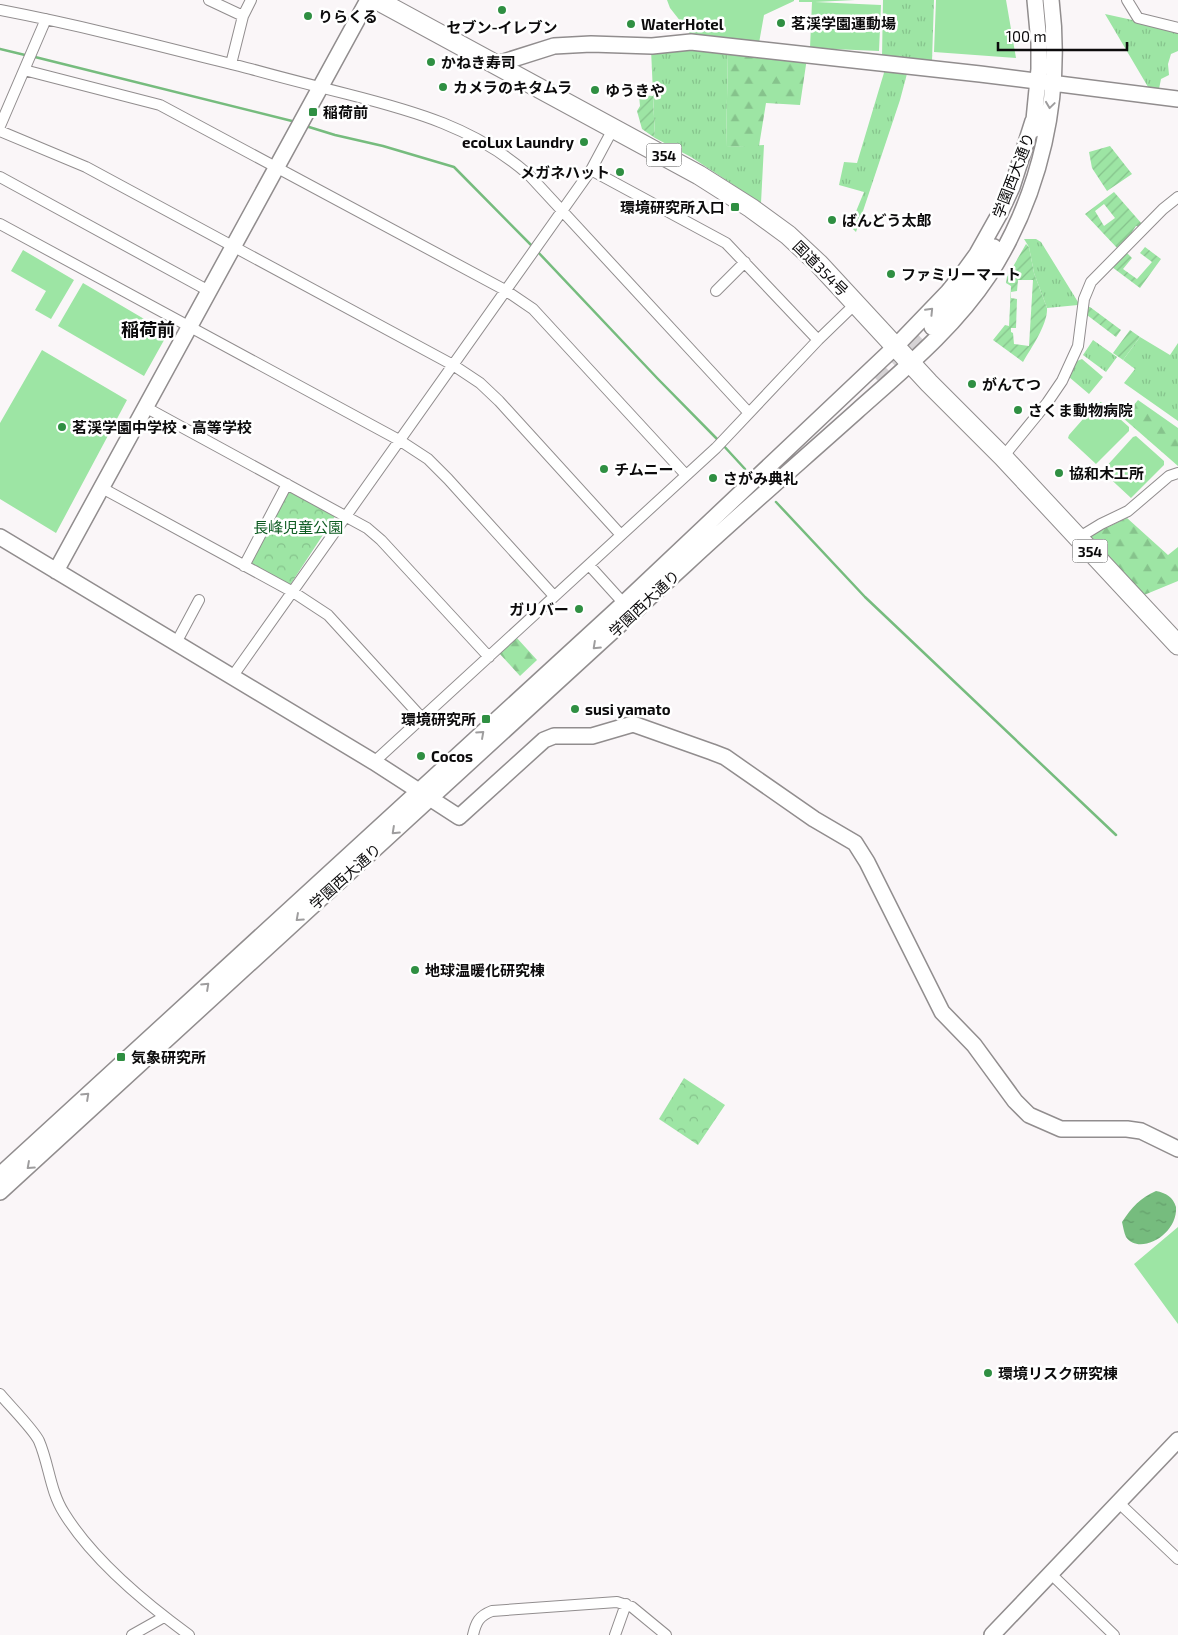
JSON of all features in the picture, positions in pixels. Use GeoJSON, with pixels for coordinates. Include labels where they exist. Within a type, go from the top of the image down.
{"type":"FeatureCollection","features":[{"type":"Feature","properties":{"kind":"highway","name":"国道354号"},"geometry":{"type":"LineString","coordinates":[[377,0],[614,127],[730,194],[788,235],[819,264],[1003,456],[1178,645]]}},
{"type":"Feature","properties":{"kind":"main road"},"geometry":{"type":"LineString","coordinates":[[56,571],[368,0]]}},
{"type":"Feature","properties":{"kind":"main road","name":"学園西大通り"},"geometry":{"type":"LineString","coordinates":[[1035,0],[1039,43],[1046,82]]}},
{"type":"Feature","properties":{"kind":"main road","name":"学園西大通り"},"geometry":{"type":"LineString","coordinates":[[685,555],[933,342],[973,298],[992,270],[1010,238],[1028,198],[1043,152],[1040,124],[1054,41],[1051,0]]}},
{"type":"Feature","properties":{"kind":"main road"},"geometry":{"type":"LineString","coordinates":[[497,64],[554,46],[576,44],[652,46],[691,42],[1046,82],[1178,99]]}},
{"type":"Feature","properties":{"kind":"main road","name":"学園西大通り"},"geometry":{"type":"LineString","coordinates":[[932,327],[956,300],[986,260],[1001,235],[1020,193],[1033,138],[1040,124]]}},
{"type":"Feature","properties":{"kind":"main road","name":"学園西大通り"},"geometry":{"type":"LineString","coordinates":[[0,1175],[425,794],[628,608],[685,555],[896,346],[948,292],[977,254],[1000,213],[1040,124]]}},
{"type":"Feature","properties":{"kind":"main road","name":"学園西大通り"},"geometry":{"type":"LineString","coordinates":[[685,555],[696,550],[735,514],[764,483],[877,380]]}},
{"type":"Feature","properties":{"kind":"main road"},"geometry":{"type":"LineString","coordinates":[[0,537],[374,762],[459,817],[544,740],[554,736],[592,736],[633,724],[725,758],[814,819],[855,843],[867,862],[942,1012],[974,1045],[1015,1101],[1029,1115],[1061,1129],[1127,1129],[1141,1131],[1178,1149]]}},
{"type":"Feature","properties":{"kind":"main road","name":"学園西大通り"},"geometry":{"type":"LineString","coordinates":[[0,1192],[425,794]]}},
{"type":"Feature","properties":{"kind":"main road"},"geometry":{"type":"LineString","coordinates":[[992,1635],[1178,1440]]}},
{"type":"Feature","properties":{"kind":"street"},"geometry":{"type":"LineString","coordinates":[[209,0],[242,16]]}},
{"type":"Feature","properties":{"kind":"street"},"geometry":{"type":"LineString","coordinates":[[231,64],[242,16],[251,0]]}},
{"type":"Feature","properties":{"kind":"street"},"geometry":{"type":"LineString","coordinates":[[1128,0],[1138,18],[1178,28]]}},
{"type":"Feature","properties":{"kind":"street"},"geometry":{"type":"LineString","coordinates":[[0,10],[46,18],[231,64],[407,109],[444,122],[494,149],[529,175],[749,413]]}},
{"type":"Feature","properties":{"kind":"street"},"geometry":{"type":"LineString","coordinates":[[0,126],[46,18]]}},
{"type":"Feature","properties":{"kind":"street"},"geometry":{"type":"LineString","coordinates":[[24,70],[160,105],[505,290],[533,308],[686,476]]}},
{"type":"Feature","properties":{"kind":"street"},"geometry":{"type":"LineString","coordinates":[[232,677],[591,170],[614,127]]}},
{"type":"Feature","properties":{"kind":"street"},"geometry":{"type":"LineString","coordinates":[[0,131],[86,167],[453,365],[480,383],[499,401],[621,535]]}},
{"type":"Feature","properties":{"kind":"street"},"geometry":{"type":"LineString","coordinates":[[591,170],[726,243],[818,340]]}},
{"type":"Feature","properties":{"kind":"street"},"geometry":{"type":"LineString","coordinates":[[0,177],[209,291]]}},
{"type":"Feature","properties":{"kind":"street"},"geometry":{"type":"LineString","coordinates":[[1003,456],[1047,403],[1062,381],[1078,346],[1084,298],[1091,282],[1178,196]]}},
{"type":"Feature","properties":{"kind":"street"},"geometry":{"type":"LineString","coordinates":[[0,224],[399,440],[428,459],[448,478],[554,596]]}},
{"type":"Feature","properties":{"kind":"street"},"geometry":{"type":"LineString","coordinates":[[716,291],[745,262]]}},
{"type":"Feature","properties":{"kind":"street"},"geometry":{"type":"LineString","coordinates":[[374,762],[716,448],[818,340],[849,310]]}},
{"type":"Feature","properties":{"kind":"street"},"geometry":{"type":"LineString","coordinates":[[146,407],[367,528],[489,657]]}},
{"type":"Feature","properties":{"kind":"street"},"geometry":{"type":"LineString","coordinates":[[1078,538],[1128,511],[1169,476],[1178,473]]}},
{"type":"Feature","properties":{"kind":"street"},"geometry":{"type":"LineString","coordinates":[[244,566],[287,484]]}},
{"type":"Feature","properties":{"kind":"street"},"geometry":{"type":"LineString","coordinates":[[102,488],[293,592],[328,615],[422,718]]}},
{"type":"Feature","properties":{"kind":"street"},"geometry":{"type":"LineString","coordinates":[[589,565],[628,608]]}},
{"type":"Feature","properties":{"kind":"street"},"geometry":{"type":"LineString","coordinates":[[176,643],[200,600]]}},
{"type":"Feature","properties":{"kind":"street"},"geometry":{"type":"LineString","coordinates":[[0,1394],[38,1440],[56,1498],[63,1513],[77,1532],[102,1561],[164,1617],[189,1635]]}},
{"type":"Feature","properties":{"kind":"street"},"geometry":{"type":"LineString","coordinates":[[1119,1503],[1178,1559]]}},
{"type":"Feature","properties":{"kind":"street"},"geometry":{"type":"LineString","coordinates":[[1051,1574],[1114,1635]]}},
{"type":"Feature","properties":{"kind":"street"},"geometry":{"type":"LineString","coordinates":[[473,1635],[477,1620],[492,1611],[617,1602],[626,1604],[666,1635]]}},
{"type":"Feature","properties":{"kind":"street"},"geometry":{"type":"LineString","coordinates":[[615,1635],[626,1604]]}},
{"type":"Feature","properties":{"kind":"street"},"geometry":{"type":"LineString","coordinates":[[132,1635],[164,1617]]}},
{"type":"Feature","properties":{"kind":"green space"},"geometry":{"type":"Polygon","coordinates":[[[667,0],[794,1],[764,15],[759,43],[692,36],[670,8],[667,0]]]}},
{"type":"Feature","properties":{"kind":"green space"},"geometry":{"type":"Polygon","coordinates":[[[799,0],[855,0],[815,2],[881,5],[879,51],[810,48],[812,2],[799,2],[799,0]]]}},
{"type":"Feature","properties":{"kind":"green space"},"geometry":{"type":"Polygon","coordinates":[[[883,0],[934,0],[932,61],[882,57],[883,0]]]}},
{"type":"Feature","properties":{"kind":"green space","name":"茗渓学園運動場"},"geometry":{"type":"Polygon","coordinates":[[[936,0],[1006,0],[1016,58],[934,52],[936,0]]]}},
{"type":"Feature","properties":{"kind":"green space"},"geometry":{"type":"Polygon","coordinates":[[[1105,14],[1178,30],[1178,51],[1171,54],[1168,64],[1169,75],[1161,79],[1159,89],[1151,92],[1105,14]]]}},
{"type":"Feature","properties":{"kind":"green space"},"geometry":{"type":"Polygon","coordinates":[[[651,49],[728,50],[726,147],[764,145],[761,203],[691,157],[655,138],[651,49]]]}},
{"type":"Feature","properties":{"kind":"green space"},"geometry":{"type":"Polygon","coordinates":[[[728,50],[807,58],[800,105],[766,103],[759,146],[726,147],[728,50]]]}},
{"type":"Feature","properties":{"kind":"green space"},"geometry":{"type":"Polygon","coordinates":[[[886,66],[908,70],[900,100],[856,232],[850,226],[864,192],[839,185],[844,162],[857,163],[886,66]]]}},
{"type":"Feature","properties":{"kind":"green space"},"geometry":{"type":"Polygon","coordinates":[[[639,95],[653,96],[655,138],[642,129],[637,111],[640,106],[639,95]]]}},
{"type":"Feature","properties":{"kind":"green space"},"geometry":{"type":"Polygon","coordinates":[[[1110,146],[1132,174],[1107,191],[1092,168],[1089,152],[1110,146]]]}},
{"type":"Feature","properties":{"kind":"green space"},"geometry":{"type":"Polygon","coordinates":[[[1114,192],[1142,224],[1139,227],[1136,226],[1132,232],[1133,234],[1118,249],[1085,214],[1114,192]],[[1104,204],[1095,211],[1104,226],[1115,218],[1104,204]]]}},
{"type":"Feature","properties":{"kind":"green space"},"geometry":{"type":"Polygon","coordinates":[[[1024,239],[1036,239],[1041,242],[1078,302],[1078,305],[1047,308],[1034,273],[1029,247],[1024,239]]]}},
{"type":"Feature","properties":{"kind":"green space"},"geometry":{"type":"Polygon","coordinates":[[[1026,244],[1029,247],[1034,273],[1047,308],[1047,314],[1042,328],[1023,362],[993,340],[1005,325],[1009,326],[1011,286],[1006,283],[1007,277],[1026,244]],[[1018,280],[1017,291],[1011,292],[1011,298],[1017,299],[1016,328],[1011,328],[1014,344],[1029,346],[1033,280],[1018,280]]]}},
{"type":"Feature","properties":{"kind":"green space"},"geometry":{"type":"Polygon","coordinates":[[[1145,247],[1161,259],[1140,288],[1112,267],[1126,252],[1132,258],[1123,269],[1137,279],[1152,262],[1140,253],[1145,247]]]}},
{"type":"Feature","properties":{"kind":"green space"},"geometry":{"type":"Polygon","coordinates":[[[23,250],[74,280],[51,319],[35,310],[46,291],[11,271],[23,250]]]}},
{"type":"Feature","properties":{"kind":"green space"},"geometry":{"type":"Polygon","coordinates":[[[83,283],[168,333],[144,376],[58,326],[83,283]]]}},
{"type":"Feature","properties":{"kind":"green space"},"geometry":{"type":"Polygon","coordinates":[[[1088,307],[1121,330],[1116,337],[1087,315],[1088,307]]]}},
{"type":"Feature","properties":{"kind":"green space"},"geometry":{"type":"Polygon","coordinates":[[[1130,330],[1140,337],[1123,360],[1113,353],[1130,330]]]}},
{"type":"Feature","properties":{"kind":"green space"},"geometry":{"type":"Polygon","coordinates":[[[1140,337],[1170,355],[1178,343],[1178,421],[1124,383],[1135,369],[1123,360],[1140,337]]]}},
{"type":"Feature","properties":{"kind":"green space"},"geometry":{"type":"Polygon","coordinates":[[[1093,340],[1117,357],[1106,372],[1083,355],[1093,340]]]}},
{"type":"Feature","properties":{"kind":"green space"},"geometry":{"type":"Polygon","coordinates":[[[42,350],[127,400],[56,533],[0,499],[0,423],[42,350]]]}},
{"type":"Feature","properties":{"kind":"green space"},"geometry":{"type":"Polygon","coordinates":[[[1082,359],[1103,377],[1089,394],[1069,377],[1077,361],[1082,359]]]}},
{"type":"Feature","properties":{"kind":"green space"},"geometry":{"type":"Polygon","coordinates":[[[1138,400],[1178,428],[1178,466],[1123,418],[1138,400]]]}},
{"type":"Feature","properties":{"kind":"green space"},"geometry":{"type":"Polygon","coordinates":[[[1098,402],[1101,402],[1129,427],[1129,431],[1096,464],[1068,438],[1098,402]]]}},
{"type":"Feature","properties":{"kind":"green space"},"geometry":{"type":"Polygon","coordinates":[[[1136,436],[1164,461],[1164,465],[1131,498],[1103,472],[1133,437],[1136,436]]]}},
{"type":"Feature","properties":{"kind":"green space","name":"長峰児童公園"},"geometry":{"type":"Polygon","coordinates":[[[288,491],[336,515],[290,585],[249,563],[288,491]]]}},
{"type":"Feature","properties":{"kind":"green space"},"geometry":{"type":"Polygon","coordinates":[[[1127,518],[1168,555],[1178,547],[1178,581],[1144,595],[1089,536],[1127,518]]]}},
{"type":"Feature","properties":{"kind":"green space"},"geometry":{"type":"Polygon","coordinates":[[[516,637],[537,660],[520,676],[499,653],[516,637]]]}},
{"type":"Feature","properties":{"kind":"green space"},"geometry":{"type":"Polygon","coordinates":[[[684,1078],[725,1105],[698,1145],[659,1119],[684,1078]]]}},
{"type":"Feature","properties":{"kind":"green space"},"geometry":{"type":"Polygon","coordinates":[[[1178,1227],[1178,1324],[1134,1264],[1178,1227]]]}},
{"type":"Feature","properties":{"kind":"water"},"geometry":{"type":"Polygon","coordinates":[[[1156,1191],[1169,1196],[1175,1204],[1175,1217],[1171,1226],[1157,1240],[1140,1244],[1132,1242],[1126,1237],[1122,1222],[1137,1204],[1156,1191]]]}},
{"type":"Feature","properties":{"kind":"waterway"},"geometry":{"type":"LineString","coordinates":[[0,49],[25,55]]}},
{"type":"Feature","properties":{"kind":"waterway"},"geometry":{"type":"LineString","coordinates":[[35,57],[292,121]]}},
{"type":"Feature","properties":{"kind":"waterway"},"geometry":{"type":"LineString","coordinates":[[309,127],[454,167],[533,247]]}},
{"type":"Feature","properties":{"kind":"waterway"},"geometry":{"type":"LineString","coordinates":[[537,251],[718,440]]}},
{"type":"Feature","properties":{"kind":"waterway"},"geometry":{"type":"LineString","coordinates":[[722,444],[745,469]]}},
{"type":"Feature","properties":{"kind":"waterway"},"geometry":{"type":"LineString","coordinates":[[776,502],[865,597],[1116,835]]}},
{"type":"Feature","properties":{"kind":"tunnel"},"geometry":{"type":"LineString","coordinates":[[877,380],[932,327]]}},
{"type":"Feature","properties":{"kind":"place","name":"セブン-イレブン"},"geometry":{"type":"Point","coordinates":[502,10]}},
{"type":"Feature","properties":{"kind":"place","name":"りらくる"},"geometry":{"type":"Point","coordinates":[308,16]}},
{"type":"Feature","properties":{"kind":"place","name":"茗渓学園運動場"},"geometry":{"type":"Point","coordinates":[781,23]}},
{"type":"Feature","properties":{"kind":"place","name":"WaterHotel"},"geometry":{"type":"Point","coordinates":[631,24]}},
{"type":"Feature","properties":{"kind":"place","name":"かねき寿司"},"geometry":{"type":"Point","coordinates":[431,62]}},
{"type":"Feature","properties":{"kind":"place","name":"カメラのキタムラ"},"geometry":{"type":"Point","coordinates":[443,87]}},
{"type":"Feature","properties":{"kind":"place","name":"ゆうきや"},"geometry":{"type":"Point","coordinates":[595,90]}},
{"type":"Feature","properties":{"kind":"place","name":"稲荷前"},"geometry":{"type":"Point","coordinates":[313,112]}},
{"type":"Feature","properties":{"kind":"place","name":"ecoLux Laundry"},"geometry":{"type":"Point","coordinates":[584,142]}},
{"type":"Feature","properties":{"kind":"place","name":"メガネハット"},"geometry":{"type":"Point","coordinates":[620,172]}},
{"type":"Feature","properties":{"kind":"place","name":"環境研究所入口"},"geometry":{"type":"Point","coordinates":[735,207]}},
{"type":"Feature","properties":{"kind":"place","name":"ばんどう太郎"},"geometry":{"type":"Point","coordinates":[832,220]}},
{"type":"Feature","properties":{"kind":"place","name":"ファミリーマート"},"geometry":{"type":"Point","coordinates":[891,274]}},
{"type":"Feature","properties":{"kind":"place","name":"がんてつ"},"geometry":{"type":"Point","coordinates":[972,384]}},
{"type":"Feature","properties":{"kind":"place","name":"さくま動物病院"},"geometry":{"type":"Point","coordinates":[1018,410]}},
{"type":"Feature","properties":{"kind":"place","name":"茗渓学園中学校・高等学校"},"geometry":{"type":"Point","coordinates":[62,427]}},
{"type":"Feature","properties":{"kind":"place","name":"チムニー"},"geometry":{"type":"Point","coordinates":[604,469]}},
{"type":"Feature","properties":{"kind":"place","name":"協和木工所"},"geometry":{"type":"Point","coordinates":[1059,473]}},
{"type":"Feature","properties":{"kind":"place","name":"さがみ典礼"},"geometry":{"type":"Point","coordinates":[713,478]}},
{"type":"Feature","properties":{"kind":"place","name":"ガリバー"},"geometry":{"type":"Point","coordinates":[579,609]}},
{"type":"Feature","properties":{"kind":"place","name":"susi yamato"},"geometry":{"type":"Point","coordinates":[575,709]}},
{"type":"Feature","properties":{"kind":"place","name":"環境研究所"},"geometry":{"type":"Point","coordinates":[486,719]}},
{"type":"Feature","properties":{"kind":"place","name":"Cocos"},"geometry":{"type":"Point","coordinates":[421,756]}},
{"type":"Feature","properties":{"kind":"place","name":"地球温暖化研究棟"},"geometry":{"type":"Point","coordinates":[415,970]}},
{"type":"Feature","properties":{"kind":"place","name":"気象研究所"},"geometry":{"type":"Point","coordinates":[121,1057]}},
{"type":"Feature","properties":{"kind":"place","name":"環境リスク研究棟"},"geometry":{"type":"Point","coordinates":[988,1373]}},
{"type":"Feature","properties":{"kind":"district","name":"稲荷前"},"geometry":{"type":"Point","coordinates":[148,329]}}]}
